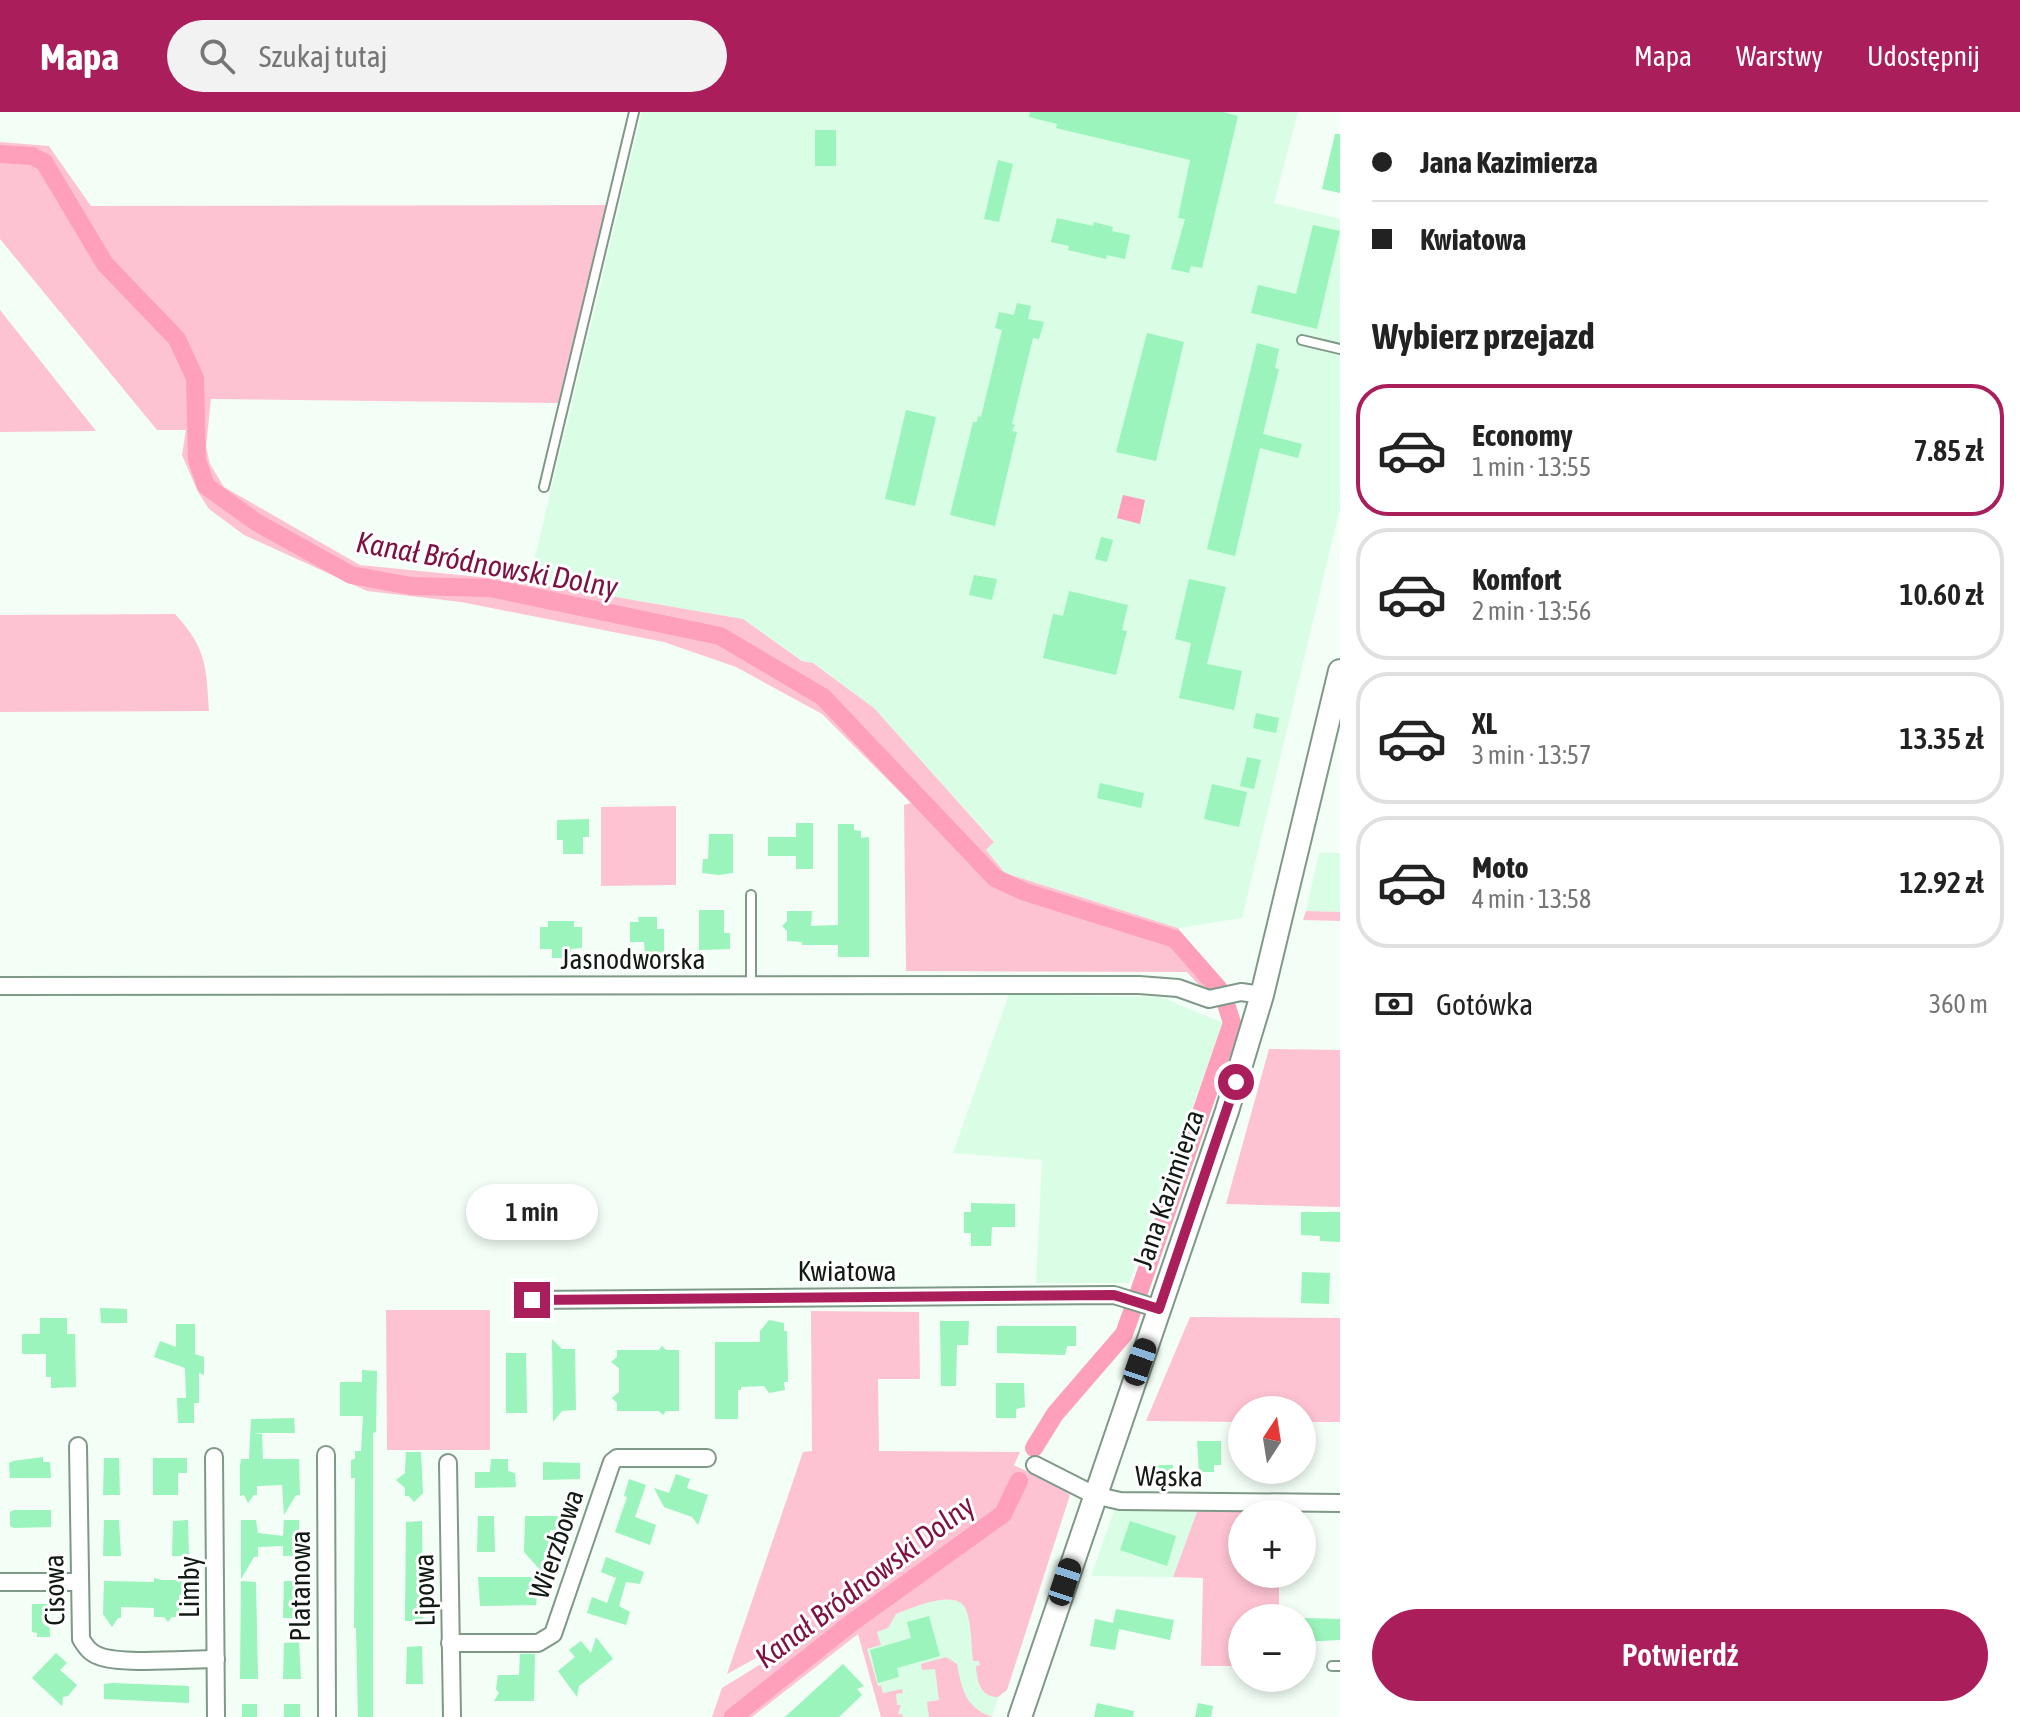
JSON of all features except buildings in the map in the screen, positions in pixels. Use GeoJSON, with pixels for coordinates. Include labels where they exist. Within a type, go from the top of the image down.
{"type":"FeatureCollection","features":[{"type":"Feature","properties":{"kind":"main road","name":"Jana Kazimierza"},"geometry":{"type":"LineString","coordinates":[[1020,1717],[1227,1111],[1262,995],[1340,671]]}},
{"type":"Feature","properties":{"kind":"street","name":"Jasnodworska"},"geometry":{"type":"LineString","coordinates":[[0,986],[1139,985],[1178,988],[1209,999],[1241,992],[1262,995]]}},
{"type":"Feature","properties":{"kind":"street","name":"Kwiatowa"},"geometry":{"type":"LineString","coordinates":[[532,1300],[1114,1295],[1159,1309]]}},
{"type":"Feature","properties":{"kind":"street","name":"Cisowa"},"geometry":{"type":"LineString","coordinates":[[78,1446],[81,1639],[89,1651],[117,1660],[216,1659]]}},
{"type":"Feature","properties":{"kind":"street","name":"Platanowa"},"geometry":{"type":"LineString","coordinates":[[326,1455],[327,1717]]}},
{"type":"Feature","properties":{"kind":"street","name":"Limby"},"geometry":{"type":"LineString","coordinates":[[214,1457],[216,1717]]}},
{"type":"Feature","properties":{"kind":"street","name":"Wierzbowa"},"geometry":{"type":"LineString","coordinates":[[450,1643],[538,1643],[553,1634],[612,1462],[617,1458],[707,1458]]}},
{"type":"Feature","properties":{"kind":"street","name":"Lipowa"},"geometry":{"type":"LineString","coordinates":[[448,1463],[452,1717]]}},
{"type":"Feature","properties":{"kind":"street"},"geometry":{"type":"LineString","coordinates":[[1035,1465],[1094,1495]]}},
{"type":"Feature","properties":{"kind":"street","name":"Wąska"},"geometry":{"type":"LineString","coordinates":[[1094,1495],[1120,1501],[1340,1503]]}},
{"type":"Feature","properties":{"kind":"street"},"geometry":{"type":"LineString","coordinates":[[0,1582],[79,1582]]}},
{"type":"Feature","properties":{"kind":"lane"},"geometry":{"type":"LineString","coordinates":[[544,487],[634,112]]}},
{"type":"Feature","properties":{"kind":"lane"},"geometry":{"type":"LineString","coordinates":[[1302,340],[1340,349]]}},
{"type":"Feature","properties":{"kind":"lane"},"geometry":{"type":"LineString","coordinates":[[751,895],[751,985]]}},
{"type":"Feature","properties":{"kind":"shaded area"},"geometry":{"type":"Polygon","coordinates":[[[642,112],[1298,112],[1274,203],[1340,219],[1340,508],[1242,918],[1178,928],[1005,873],[986,850],[994,841],[874,708],[814,663],[803,661],[743,619],[529,582],[642,112]]]}},
{"type":"Feature","properties":{"kind":"shaded area"},"geometry":{"type":"Polygon","coordinates":[[[0,142],[49,146],[91,206],[607,205],[558,403],[211,399],[206,447],[210,464],[224,487],[360,565],[529,582],[743,619],[802,661],[813,663],[874,708],[994,842],[986,850],[1005,873],[1178,928],[1225,989],[1207,990],[1187,972],[906,971],[904,805],[911,803],[822,714],[736,667],[664,642],[461,602],[367,591],[244,535],[209,509],[198,492],[182,455],[186,430],[157,430],[0,239],[0,142]]]}},
{"type":"Feature","properties":{"kind":"shaded area"},"geometry":{"type":"Polygon","coordinates":[[[0,310],[96,431],[0,432],[0,310]]]}},
{"type":"Feature","properties":{"kind":"shaded area"},"geometry":{"type":"Polygon","coordinates":[[[1123,495],[1145,500],[1140,524],[1117,518],[1123,495]]]}},
{"type":"Feature","properties":{"kind":"shaded area"},"geometry":{"type":"Polygon","coordinates":[[[175,614],[186,626],[203,659],[209,711],[0,712],[0,615],[175,614]]]}},
{"type":"Feature","properties":{"kind":"shaded area"},"geometry":{"type":"Polygon","coordinates":[[[676,806],[676,885],[601,886],[601,807],[676,806]]]}},
{"type":"Feature","properties":{"kind":"shaded area"},"geometry":{"type":"Polygon","coordinates":[[[1319,853],[1340,853],[1340,912],[1306,911],[1319,853]]]}},
{"type":"Feature","properties":{"kind":"shaded area"},"geometry":{"type":"Polygon","coordinates":[[[1306,911],[1340,912],[1340,921],[1303,920],[1306,911]]]}},
{"type":"Feature","properties":{"kind":"shaded area"},"geometry":{"type":"Polygon","coordinates":[[[1009,994],[1161,997],[1223,1023],[1129,1283],[1036,1283],[1042,1160],[953,1153],[1009,994]]]}},
{"type":"Feature","properties":{"kind":"shaded area"},"geometry":{"type":"Polygon","coordinates":[[[1269,1049],[1340,1050],[1340,1207],[1226,1204],[1269,1049]]]}},
{"type":"Feature","properties":{"kind":"shaded area"},"geometry":{"type":"Polygon","coordinates":[[[386,1310],[490,1310],[490,1450],[387,1450],[386,1310]]]}},
{"type":"Feature","properties":{"kind":"shaded area"},"geometry":{"type":"Polygon","coordinates":[[[811,1311],[919,1312],[920,1379],[878,1379],[879,1451],[1020,1452],[1014,1465],[1070,1495],[1007,1690],[998,1697],[983,1691],[979,1682],[976,1666],[980,1665],[979,1661],[973,1661],[966,1610],[961,1603],[945,1600],[896,1614],[888,1628],[877,1632],[881,1645],[867,1649],[883,1693],[902,1689],[903,1693],[896,1694],[897,1705],[901,1705],[898,1714],[903,1717],[881,1717],[858,1634],[752,1717],[712,1717],[722,1688],[777,1654],[780,1645],[727,1674],[803,1452],[812,1451],[811,1311]]]}},
{"type":"Feature","properties":{"kind":"shaded area"},"geometry":{"type":"Polygon","coordinates":[[[1190,1317],[1340,1318],[1340,1422],[1316,1422],[1316,1396],[1228,1396],[1228,1422],[1146,1421],[1190,1317]]]}},
{"type":"Feature","properties":{"kind":"shaded area"},"geometry":{"type":"Polygon","coordinates":[[[1115,1508],[1198,1509],[1173,1577],[1091,1576],[1115,1508]]]}},
{"type":"Feature","properties":{"kind":"shaded area"},"geometry":{"type":"Polygon","coordinates":[[[1198,1509],[1228,1509],[1228,1588],[1279,1588],[1279,1604],[1228,1604],[1228,1666],[1201,1666],[1203,1578],[1173,1577],[1198,1509]]]}},
{"type":"Feature","properties":{"kind":"shaded area"},"geometry":{"type":"Polygon","coordinates":[[[967,1555],[1007,1690],[998,1697],[992,1717],[881,1717],[859,1633],[967,1555]]]}},
{"type":"Feature","properties":{"kind":"shaded area"},"geometry":{"type":"Polygon","coordinates":[[[946,1657],[957,1664],[963,1690],[970,1703],[992,1717],[929,1717],[927,1702],[939,1700],[935,1669],[922,1670],[921,1664],[946,1657]]]}},
{"type":"Feature","properties":{"kind":"waterway","name":"Kanał Bródnowski Dolny"},"geometry":{"type":"LineString","coordinates":[[0,154],[32,156],[44,162],[105,264],[177,339],[195,378],[197,460],[206,486],[256,522],[351,575],[411,586],[490,588],[720,636],[823,697],[995,878],[1025,892],[1175,939],[1219,989]]}},
{"type":"Feature","properties":{"kind":"waterway","name":"Kanał Bródnowski Dolny"},"geometry":{"type":"LineString","coordinates":[[1138,1295],[1232,1023],[1227,1007]]}},
{"type":"Feature","properties":{"kind":"waterway","name":"Kanał Bródnowski Dolny"},"geometry":{"type":"LineString","coordinates":[[1034,1448],[1055,1414],[1124,1334],[1134,1306]]}},
{"type":"Feature","properties":{"kind":"waterway","name":"Kanał Bródnowski Dolny"},"geometry":{"type":"LineString","coordinates":[[733,1717],[850,1624],[1003,1514],[1019,1481]]}},
{"type":"Feature","properties":{"kind":"route"},"geometry":{"type":"LineString","coordinates":[[532,1300],[1114,1295],[1159,1309],[1236,1082]]}}]}
